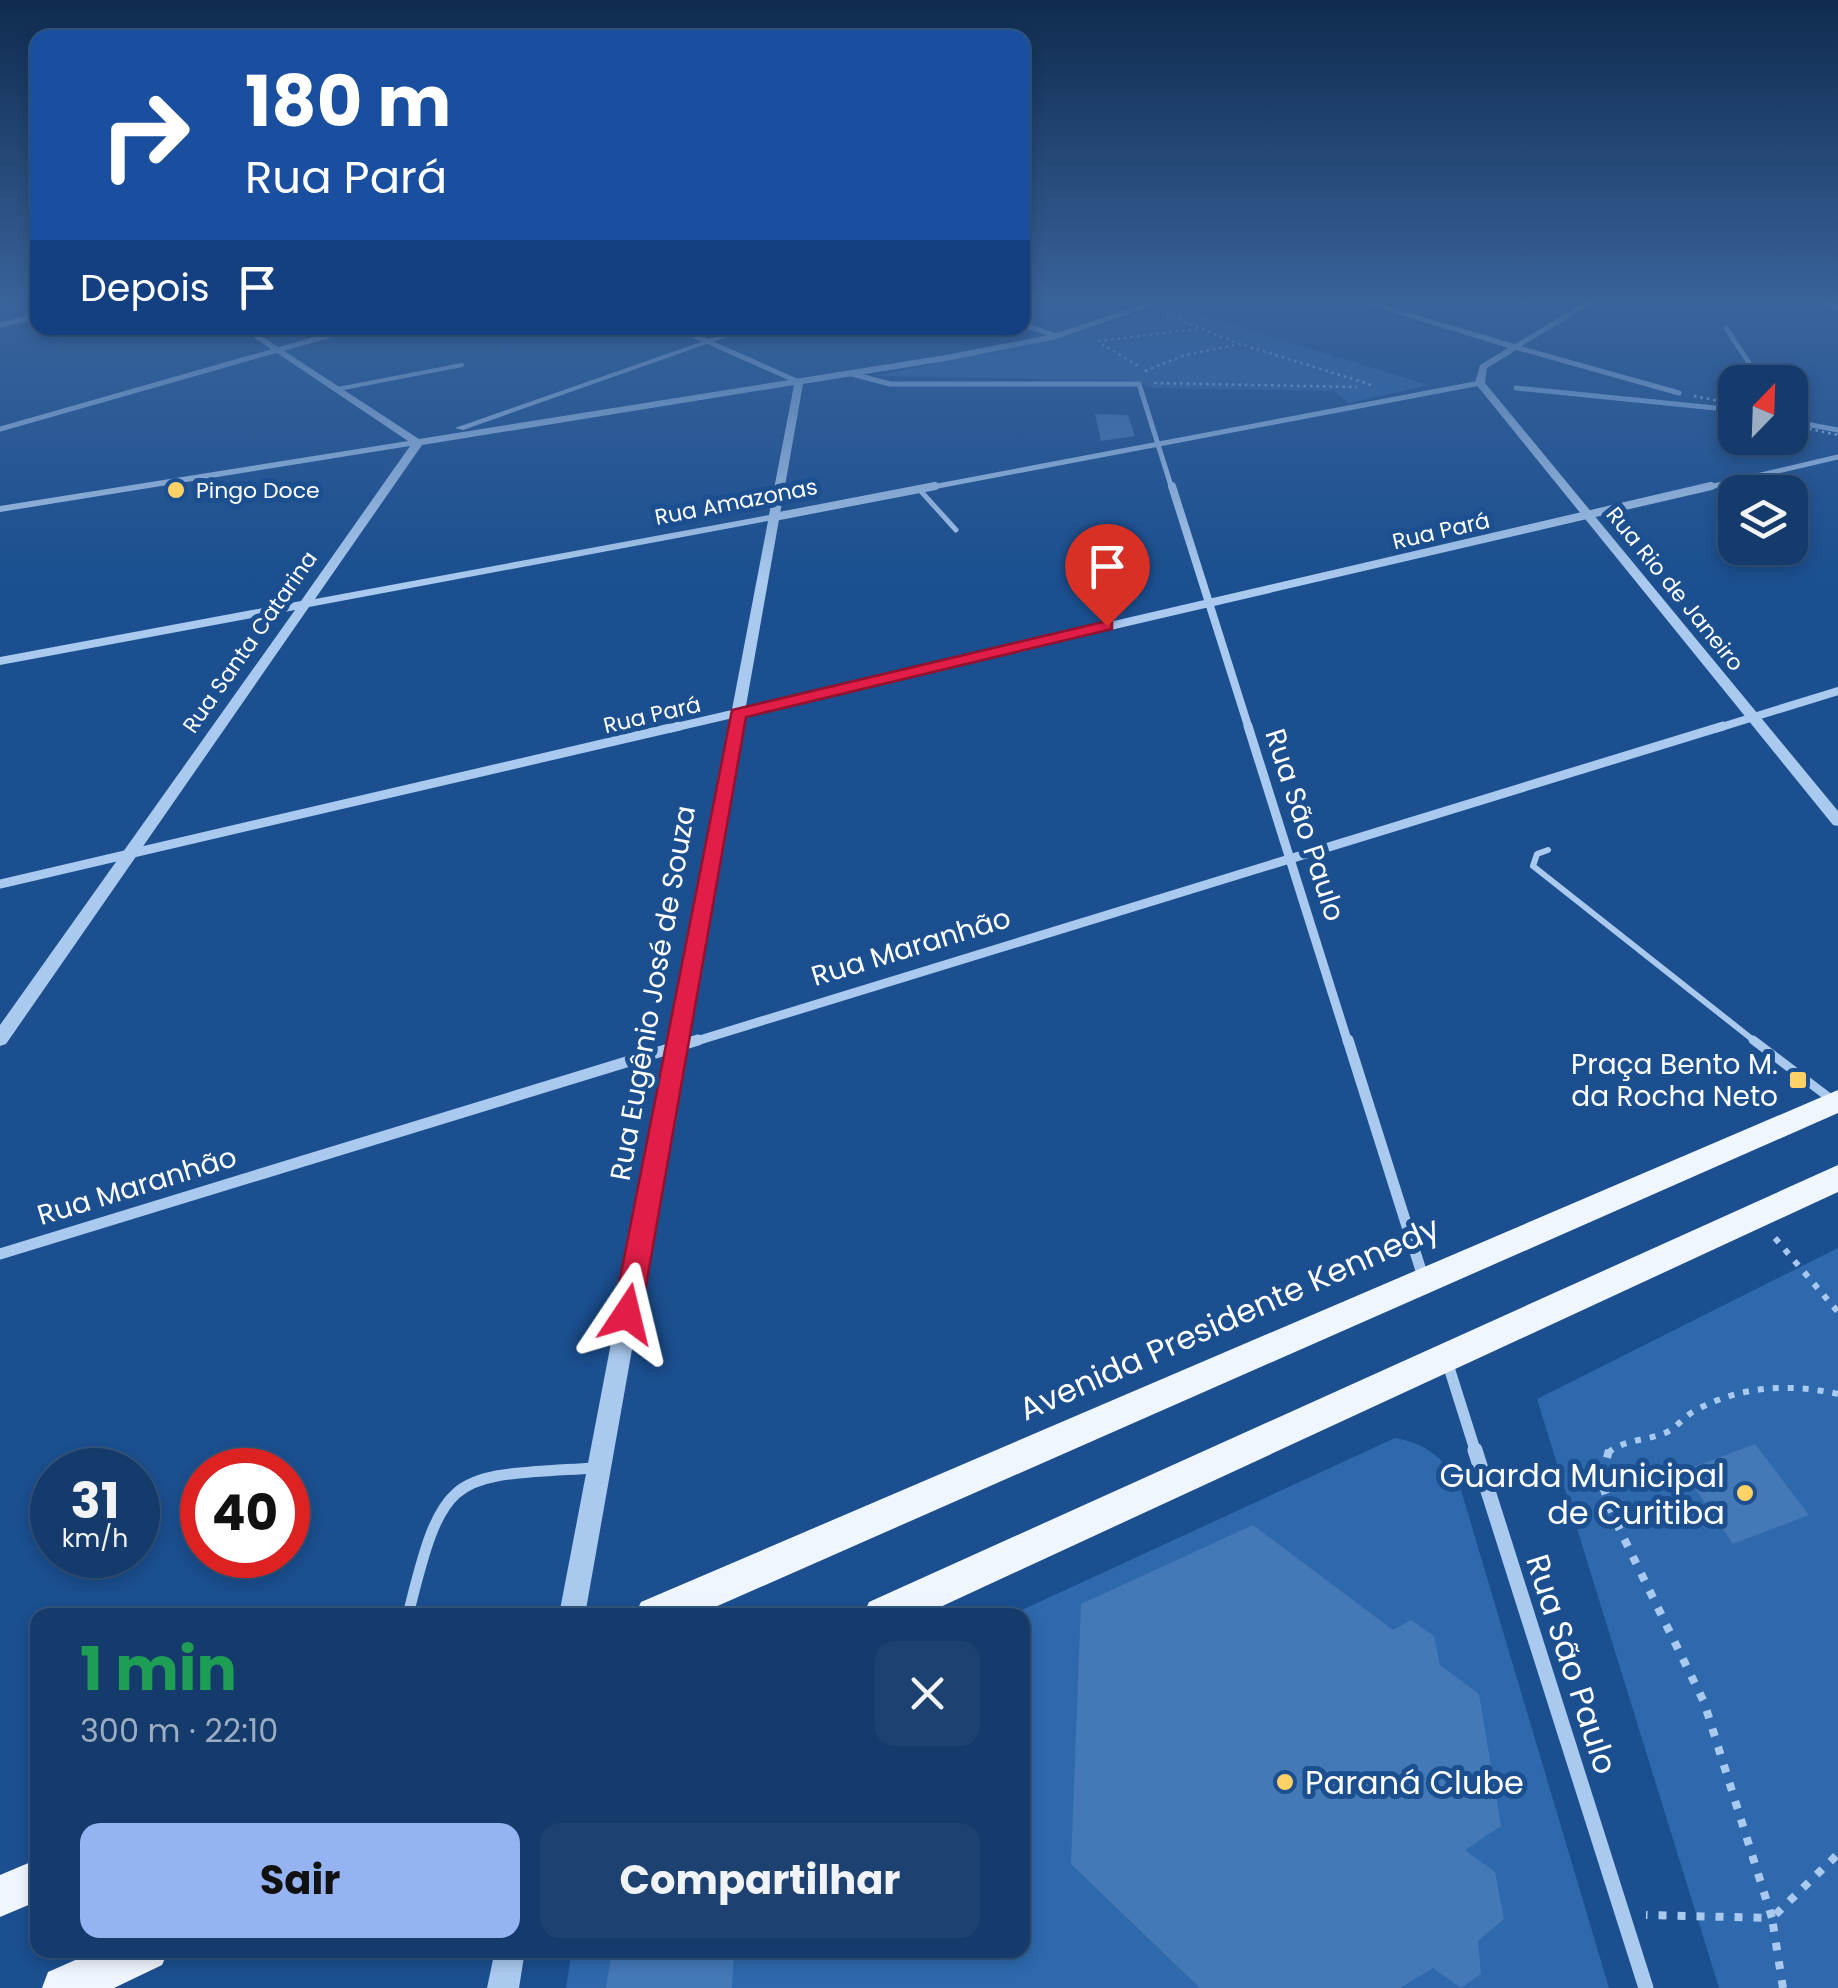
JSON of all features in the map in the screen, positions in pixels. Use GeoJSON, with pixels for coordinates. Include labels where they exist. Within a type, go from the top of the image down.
{"type":"FeatureCollection","features":[{"type":"Feature","properties":{"kind":"main road","name":"Avenida Presidente Kennedy"},"geometry":{"type":"LineString","coordinates":[[670,1608],[1836,1102]]}},
{"type":"Feature","properties":{"kind":"main road"},"geometry":{"type":"LineString","coordinates":[[897,1608],[1838,1178]]}},
{"type":"Feature","properties":{"kind":"main road"},"geometry":{"type":"LineString","coordinates":[[0,1896],[30,1883]]}},
{"type":"Feature","properties":{"kind":"main road"},"geometry":{"type":"LineString","coordinates":[[64,1988],[130,1958]]}},
{"type":"Feature","properties":{"kind":"street"},"geometry":{"type":"LineString","coordinates":[[0,429],[113,397]]}},
{"type":"Feature","properties":{"kind":"street"},"geometry":{"type":"LineString","coordinates":[[350,397],[418,443]]}},
{"type":"Feature","properties":{"kind":"street"},"geometry":{"type":"LineString","coordinates":[[418,443],[550,397]]}},
{"type":"Feature","properties":{"kind":"street"},"geometry":{"type":"LineString","coordinates":[[0,509],[707,397]]}},
{"type":"Feature","properties":{"kind":"street","name":"Rua Eugênio José de Souza"},"geometry":{"type":"LineString","coordinates":[[573,1608],[796,397]]}},
{"type":"Feature","properties":{"kind":"street","name":"Rua São Paulo"},"geometry":{"type":"LineString","coordinates":[[1143,397],[1424,1280]]}},
{"type":"Feature","properties":{"kind":"street","name":"Rua Amazonas"},"geometry":{"type":"LineString","coordinates":[[0,661],[1407,397]]}},
{"type":"Feature","properties":{"kind":"street","name":"Rua Rio de Janeiro"},"geometry":{"type":"LineString","coordinates":[[1491,397],[1838,821]]}},
{"type":"Feature","properties":{"kind":"street","name":"Rua Santa Catarina"},"geometry":{"type":"LineString","coordinates":[[0,1039],[418,443]]}},
{"type":"Feature","properties":{"kind":"street","name":"Rua Pará"},"geometry":{"type":"LineString","coordinates":[[0,884],[1838,457]]}},
{"type":"Feature","properties":{"kind":"street","name":"Rua Maranhão"},"geometry":{"type":"LineString","coordinates":[[0,1254],[1289,856],[1838,691]]}},
{"type":"Feature","properties":{"kind":"street","name":"Rua São Paulo"},"geometry":{"type":"LineString","coordinates":[[1446,1357],[1646,1988]]}},
{"type":"Feature","properties":{"kind":"street"},"geometry":{"type":"LineString","coordinates":[[503,1988],[509,1958]]}},
{"type":"Feature","properties":{"kind":"lane"},"geometry":{"type":"LineString","coordinates":[[918,488],[956,530]]}},
{"type":"Feature","properties":{"kind":"lane"},"geometry":{"type":"LineString","coordinates":[[1548,850],[1537,854],[1533,866],[1634,950],[1836,1102]]}},
{"type":"Feature","properties":{"kind":"lane"},"geometry":{"type":"LineString","coordinates":[[410,1608],[439,1517],[452,1492],[479,1477],[599,1468]]}},
{"type":"Feature","properties":{"kind":"path"},"geometry":{"type":"LineString","coordinates":[[1808,429],[1838,436]]}},
{"type":"Feature","properties":{"kind":"path"},"geometry":{"type":"LineString","coordinates":[[1753,1216],[1797,1260],[1838,1312]]}},
{"type":"Feature","properties":{"kind":"path"},"geometry":{"type":"LineString","coordinates":[[1783,1988],[1772,1918],[1704,1702],[1614,1518],[1601,1481],[1608,1451],[1626,1438],[1667,1432],[1690,1413],[1730,1395],[1804,1384],[1838,1394]]}},
{"type":"Feature","properties":{"kind":"path"},"geometry":{"type":"LineString","coordinates":[[1623,1914],[1772,1918],[1838,1854]]}},
{"type":"Feature","properties":{"kind":"shaded area"},"geometry":{"type":"Polygon","coordinates":[[[1341,397],[1376,397],[1349,403],[1341,397]]]}},
{"type":"Feature","properties":{"kind":"shaded area"},"geometry":{"type":"Polygon","coordinates":[[[1838,1248],[1838,1988],[1719,1988],[1537,1399],[1838,1248]]]}},
{"type":"Feature","properties":{"kind":"shaded area","name":"Paraná Clube"},"geometry":{"type":"Polygon","coordinates":[[[1395,1438],[1418,1444],[1435,1455],[1461,1490],[1609,1988],[566,1988],[571,1958],[1030,1958],[1030,1608],[1026,1608],[1395,1438]]]}},
{"type":"Feature","properties":{"kind":"building"},"geometry":{"type":"Polygon","coordinates":[[[1095,414],[1128,415],[1135,436],[1101,441],[1095,414]]]}},
{"type":"Feature","properties":{"kind":"building","name":"Guarda Municipal de Curitiba"},"geometry":{"type":"Polygon","coordinates":[[[1755,1444],[1809,1515],[1733,1544],[1683,1471],[1755,1444]]]}},
{"type":"Feature","properties":{"kind":"building"},"geometry":{"type":"Polygon","coordinates":[[[1253,1525],[1393,1630],[1411,1620],[1434,1636],[1440,1665],[1479,1694],[1501,1826],[1465,1850],[1495,1872],[1504,1919],[1478,1941],[1481,1974],[1461,1988],[1433,1968],[1400,1988],[1200,1988],[1071,1864],[1081,1604],[1253,1525]]]}},
{"type":"Feature","properties":{"kind":"building"},"geometry":{"type":"Polygon","coordinates":[[[611,1958],[734,1958],[732,1988],[606,1988],[611,1958]]]}},
{"type":"Feature","properties":{"kind":"waterway"},"geometry":{"type":"LineString","coordinates":[[1603,397],[1718,408]]}},
{"type":"Feature","properties":{"kind":"waterway"},"geometry":{"type":"LineString","coordinates":[[1808,424],[1838,430]]}},
{"type":"Feature","properties":{"kind":"place","name":"Pingo Doce"},"geometry":{"type":"Point","coordinates":[176,490]}},
{"type":"Feature","properties":{"kind":"place","name":"Praça Bento M. da Rocha Neto"},"geometry":{"type":"Point","coordinates":[1798,1080]}},
{"type":"Feature","properties":{"kind":"place","name":"Guarda Municipal de Curitiba"},"geometry":{"type":"Point","coordinates":[1745,1493]}},
{"type":"Feature","properties":{"kind":"place","name":"Paraná Clube"},"geometry":{"type":"Point","coordinates":[1285,1782]}},
{"type":"Feature","properties":{"kind":"route"},"geometry":{"type":"LineString","coordinates":[[627,1314],[738,714],[1107,626]]}}]}
